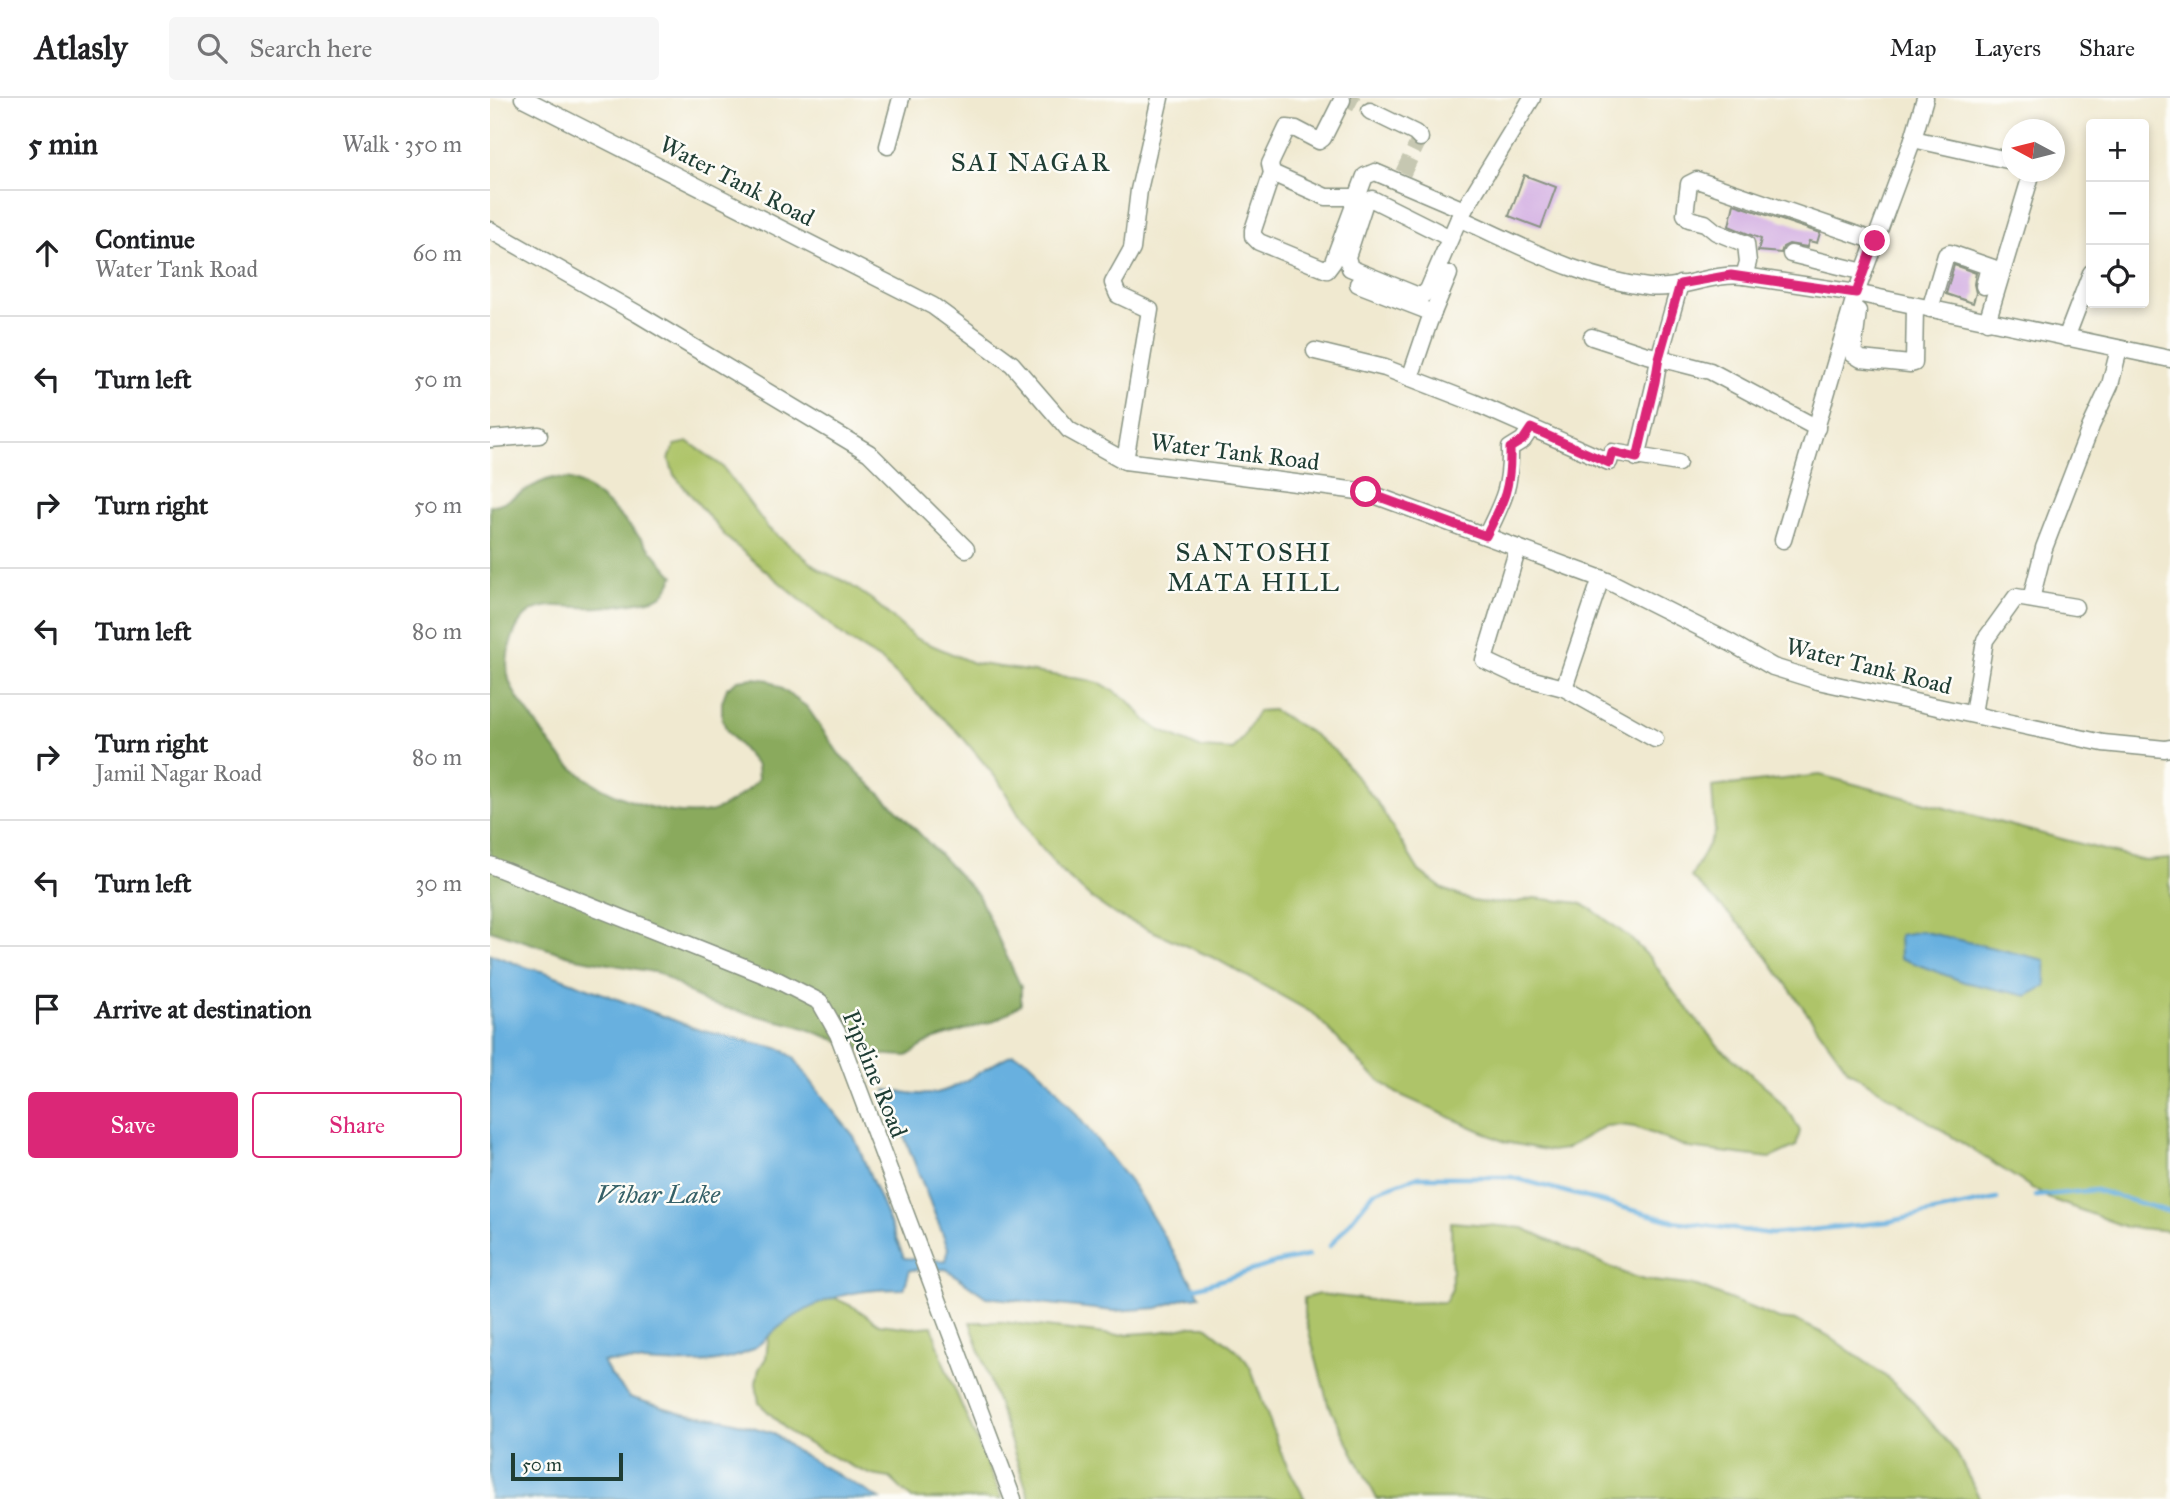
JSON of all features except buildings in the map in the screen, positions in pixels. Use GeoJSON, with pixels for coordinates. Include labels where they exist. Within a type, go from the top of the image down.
{"type":"FeatureCollection","features":[{"type":"Feature","properties":{"kind":"street","name":"Water Tank Road"},"geometry":{"type":"LineString","coordinates":[[523,98],[933,306],[1012,363],[1069,430],[1125,461],[1366,492],[1601,578],[1773,667],[1818,681],[2103,743],[2170,748]]}},
{"type":"Feature","properties":{"kind":"street"},"geometry":{"type":"LineString","coordinates":[[888,146],[901,98]]}},
{"type":"Feature","properties":{"kind":"street"},"geometry":{"type":"LineString","coordinates":[[1125,461],[1150,310],[1118,295],[1113,283],[1132,249],[1139,190],[1160,98]]}},
{"type":"Feature","properties":{"kind":"street"},"geometry":{"type":"LineString","coordinates":[[1450,238],[1372,199],[1365,202],[1347,257],[1348,264],[1350,268],[1416,295],[1423,295],[1428,290],[1462,214],[1532,98]]}},
{"type":"Feature","properties":{"kind":"street"},"geometry":{"type":"LineString","coordinates":[[1783,540],[1826,389],[1925,98]]}},
{"type":"Feature","properties":{"kind":"street"},"geometry":{"type":"LineString","coordinates":[[1342,100],[1324,138],[1319,141],[1287,128],[1270,164],[1272,173],[1253,230],[1253,236],[1259,242],[1327,271],[1333,262],[1365,176],[1375,172],[1401,177],[1462,214],[1589,275],[1650,288],[1731,275],[1744,276],[1858,294],[2170,359]]}},
{"type":"Feature","properties":{"kind":"street"},"geometry":{"type":"LineString","coordinates":[[1370,111],[1420,138]]}},
{"type":"Feature","properties":{"kind":"street"},"geometry":{"type":"LineString","coordinates":[[1913,139],[2002,159]]}},
{"type":"Feature","properties":{"kind":"street"},"geometry":{"type":"LineString","coordinates":[[1272,173],[1326,197],[1356,197]]}},
{"type":"Feature","properties":{"kind":"street"},"geometry":{"type":"LineString","coordinates":[[1704,176],[1877,237]]}},
{"type":"Feature","properties":{"kind":"street"},"geometry":{"type":"LineString","coordinates":[[1744,276],[1748,261],[1746,244],[1716,232],[1705,223],[1689,219],[1685,214],[1689,184],[1693,180],[1877,237]]}},
{"type":"Feature","properties":{"kind":"street"},"geometry":{"type":"LineString","coordinates":[[1987,322],[1995,269],[2028,182]]}},
{"type":"Feature","properties":{"kind":"street"},"geometry":{"type":"LineString","coordinates":[[490,230],[638,314],[869,453],[967,550]]}},
{"type":"Feature","properties":{"kind":"street"},"geometry":{"type":"LineString","coordinates":[[1858,294],[1853,354],[1861,359],[1910,364],[1914,363],[1923,308],[1946,254],[1950,253],[1995,269]]}},
{"type":"Feature","properties":{"kind":"street"},"geometry":{"type":"LineString","coordinates":[[1791,254],[1864,272]]}},
{"type":"Feature","properties":{"kind":"street"},"geometry":{"type":"LineString","coordinates":[[1983,286],[1995,269]]}},
{"type":"Feature","properties":{"kind":"street"},"geometry":{"type":"LineString","coordinates":[[1410,378],[1449,274]]}},
{"type":"Feature","properties":{"kind":"street"},"geometry":{"type":"LineString","coordinates":[[1358,284],[1433,313]]}},
{"type":"Feature","properties":{"kind":"street"},"geometry":{"type":"LineString","coordinates":[[1637,458],[1659,358],[1680,284]]}},
{"type":"Feature","properties":{"kind":"street"},"geometry":{"type":"LineString","coordinates":[[2066,338],[2086,286]]}},
{"type":"Feature","properties":{"kind":"street"},"geometry":{"type":"LineString","coordinates":[[1592,337],[1710,371],[1817,428]]}},
{"type":"Feature","properties":{"kind":"street"},"geometry":{"type":"LineString","coordinates":[[2031,599],[2044,548],[2091,426],[2110,385],[2119,349]]}},
{"type":"Feature","properties":{"kind":"street"},"geometry":{"type":"LineString","coordinates":[[1315,351],[1385,368],[1475,403],[1609,463],[1612,452],[1678,463]]}},
{"type":"Feature","properties":{"kind":"street"},"geometry":{"type":"LineString","coordinates":[[1486,536],[1506,497],[1510,475],[1510,448],[1523,440],[1531,428]]}},
{"type":"Feature","properties":{"kind":"street"},"geometry":{"type":"LineString","coordinates":[[490,439],[539,435]]}},
{"type":"Feature","properties":{"kind":"street"},"geometry":{"type":"LineString","coordinates":[[1518,548],[1484,660],[1518,676],[1564,688],[1655,739]]}},
{"type":"Feature","properties":{"kind":"street"},"geometry":{"type":"LineString","coordinates":[[1564,688],[1601,578]]}},
{"type":"Feature","properties":{"kind":"street"},"geometry":{"type":"LineString","coordinates":[[1973,715],[1985,640],[2017,597],[2075,607]]}},
{"type":"Feature","properties":{"kind":"street","name":"Pipeline Road"},"geometry":{"type":"LineString","coordinates":[[490,865],[777,980],[820,1002],[838,1034],[1013,1499]]}},
{"type":"Feature","properties":{"kind":"green space"},"geometry":{"type":"Polygon","coordinates":[[[689,442],[722,466],[768,528],[820,570],[846,582],[871,599],[915,638],[973,663],[1102,684],[1128,700],[1159,730],[1199,748],[1233,750],[1258,711],[1273,710],[1313,734],[1336,752],[1377,802],[1419,871],[1443,889],[1472,901],[1518,902],[1534,898],[1580,903],[1593,910],[1629,937],[1651,959],[1676,995],[1719,1047],[1771,1091],[1792,1116],[1800,1131],[1796,1146],[1770,1158],[1689,1148],[1635,1127],[1620,1125],[1605,1126],[1565,1149],[1551,1151],[1505,1142],[1396,1093],[1370,1073],[1314,1014],[1216,959],[1116,915],[1091,898],[1064,874],[1032,837],[998,780],[959,733],[882,661],[848,640],[727,538],[674,475],[669,459],[675,445],[689,442]]]}},
{"type":"Feature","properties":{"kind":"green space"},"geometry":{"type":"Polygon","coordinates":[[[554,478],[571,480],[598,496],[626,522],[674,576],[665,592],[655,598],[601,607],[548,606],[527,615],[519,624],[508,652],[510,683],[558,753],[580,774],[614,794],[634,802],[673,812],[715,810],[735,799],[758,780],[757,766],[727,731],[722,718],[722,702],[727,688],[738,680],[769,680],[807,707],[839,754],[978,895],[1021,987],[1021,1004],[993,1021],[932,1040],[907,1056],[872,1054],[799,1026],[706,1003],[659,973],[576,958],[490,930],[490,506],[554,478]]]}},
{"type":"Feature","properties":{"kind":"green space"},"geometry":{"type":"Polygon","coordinates":[[[1820,775],[2145,861],[2170,859],[2170,1231],[2126,1227],[2048,1198],[1848,1070],[1754,939],[1691,877],[1715,831],[1712,787],[1820,775]]]}},
{"type":"Feature","properties":{"kind":"green space"},"geometry":{"type":"Polygon","coordinates":[[[1451,1222],[1523,1228],[1628,1275],[1644,1280],[1697,1286],[1779,1319],[1797,1321],[1827,1335],[1884,1375],[1909,1397],[1956,1452],[1980,1499],[1377,1499],[1328,1404],[1304,1313],[1304,1298],[1319,1294],[1397,1303],[1445,1302],[1452,1289],[1451,1222]]]}},
{"type":"Feature","properties":{"kind":"green space"},"geometry":{"type":"Polygon","coordinates":[[[813,1288],[854,1307],[879,1324],[911,1328],[932,1326],[945,1367],[1002,1499],[912,1499],[890,1478],[872,1475],[851,1466],[792,1435],[759,1403],[756,1383],[759,1369],[766,1358],[771,1316],[813,1288]]]}},
{"type":"Feature","properties":{"kind":"green space"},"geometry":{"type":"Polygon","coordinates":[[[970,1322],[1002,1322],[1114,1335],[1206,1326],[1242,1355],[1250,1367],[1283,1458],[1305,1499],[1030,1499],[970,1322]]]}},
{"type":"Feature","properties":{"kind":"water"},"geometry":{"type":"Polygon","coordinates":[[[1921,931],[2045,960],[2046,986],[2027,996],[1964,982],[1900,958],[1899,935],[1921,931]]]}},
{"type":"Feature","properties":{"kind":"water","name":"Vihar Lake"},"geometry":{"type":"Polygon","coordinates":[[[490,954],[700,1030],[781,1049],[794,1058],[854,1136],[904,1258],[945,1261],[948,1248],[886,1090],[920,1094],[941,1092],[1013,1054],[1028,1060],[1049,1080],[1134,1187],[1200,1296],[1185,1298],[1158,1308],[1113,1311],[986,1297],[946,1269],[910,1270],[904,1289],[854,1293],[825,1301],[782,1325],[753,1349],[731,1358],[695,1363],[603,1362],[629,1397],[682,1413],[727,1420],[773,1433],[796,1451],[880,1499],[490,1499],[490,954]]]}},
{"type":"Feature","properties":{"kind":"waterway"},"geometry":{"type":"LineString","coordinates":[[1330,1246],[1374,1192],[1416,1177],[1511,1177],[1673,1221],[1772,1234],[1887,1222],[1997,1199]]}},
{"type":"Feature","properties":{"kind":"waterway"},"geometry":{"type":"LineString","coordinates":[[2036,1196],[2096,1190],[2170,1212]]}},
{"type":"Feature","properties":{"kind":"waterway"},"geometry":{"type":"LineString","coordinates":[[1190,1288],[1308,1256]]}},
{"type":"Feature","properties":{"kind":"tunnel"},"geometry":{"type":"LineString","coordinates":[[1342,100],[1347,99],[1370,111]]}},
{"type":"Feature","properties":{"kind":"tunnel"},"geometry":{"type":"LineString","coordinates":[[1403,173],[1420,138]]}},
{"type":"Feature","properties":{"kind":"district","name":"SAI NAGAR"},"geometry":{"type":"Point","coordinates":[1031,162]}},
{"type":"Feature","properties":{"kind":"district","name":"SANTOSHI MATA HILL"},"geometry":{"type":"Point","coordinates":[1254,567]}},
{"type":"Feature","properties":{"kind":"route"},"geometry":{"type":"LineString","coordinates":[[1366,492],[1486,536],[1506,497],[1510,475],[1510,448],[1523,440],[1531,428],[1609,463],[1612,452],[1637,458],[1659,358],[1680,284],[1731,275],[1856,293],[1875,241]]}}]}
